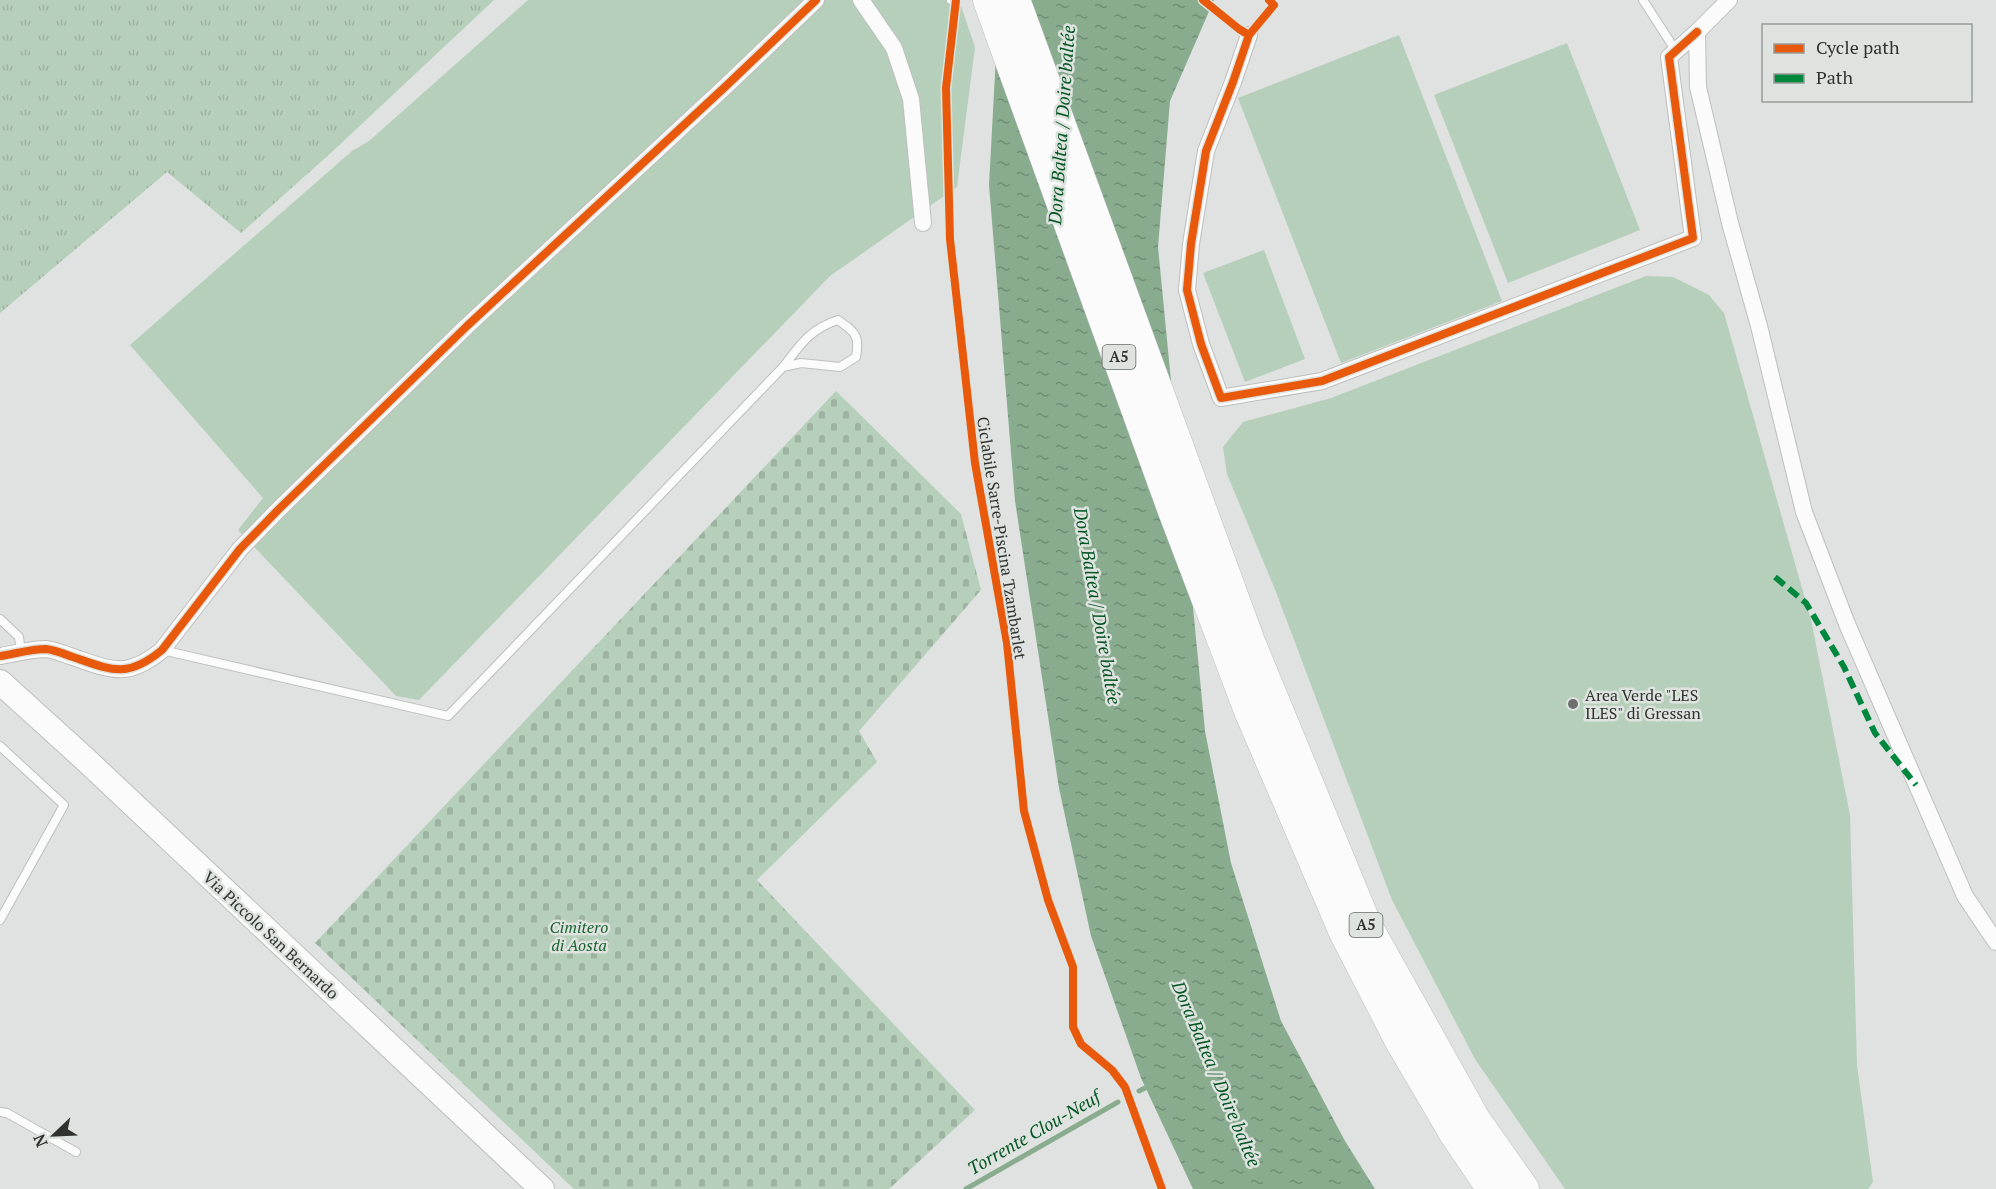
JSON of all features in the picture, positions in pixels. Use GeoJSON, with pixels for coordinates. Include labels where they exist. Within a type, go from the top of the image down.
{"type":"FeatureCollection","features":[{"type":"Feature","properties":{"kind":"highway","name":"A5"},"geometry":{"type":"LineString","coordinates":[[989,0],[1173,508],[1251,713],[1345,932],[1401,1041],[1455,1133],[1493,1189]]}},
{"type":"Feature","properties":{"kind":"highway","name":"A5"},"geometry":{"type":"LineString","coordinates":[[1014,0],[1249,642],[1366,926],[1475,1121],[1523,1189]]}},
{"type":"Feature","properties":{"kind":"street"},"geometry":{"type":"LineString","coordinates":[[0,656],[46,649],[111,670],[128,669],[148,662],[162,650],[240,549],[280,508],[467,326],[816,0]]}},
{"type":"Feature","properties":{"kind":"street"},"geometry":{"type":"LineString","coordinates":[[861,0],[894,48],[911,99],[923,224]]}},
{"type":"Feature","properties":{"kind":"street"},"geometry":{"type":"LineString","coordinates":[[1249,35],[1206,151],[1191,244],[1187,290],[1201,344],[1221,398],[1322,381],[1693,238],[1669,57],[1729,0]]}},
{"type":"Feature","properties":{"kind":"street"},"geometry":{"type":"LineString","coordinates":[[1697,32],[1698,87],[1730,223],[1759,326],[1804,512],[1847,624],[1965,896],[1996,942]]}},
{"type":"Feature","properties":{"kind":"street","name":"Via Piccolo San Bernardo"},"geometry":{"type":"LineString","coordinates":[[0,681],[542,1189]]}},
{"type":"Feature","properties":{"kind":"lane"},"geometry":{"type":"LineString","coordinates":[[951,0],[956,1]]}},
{"type":"Feature","properties":{"kind":"lane"},"geometry":{"type":"LineString","coordinates":[[1643,0],[1676,51]]}},
{"type":"Feature","properties":{"kind":"lane"},"geometry":{"type":"LineString","coordinates":[[162,650],[448,716],[783,367],[803,341],[821,325],[838,320],[854,331],[859,343],[856,357],[840,367],[801,363],[783,367]]}},
{"type":"Feature","properties":{"kind":"lane"},"geometry":{"type":"LineString","coordinates":[[0,619],[19,637],[21,653]]}},
{"type":"Feature","properties":{"kind":"lane"},"geometry":{"type":"LineString","coordinates":[[0,746],[64,805],[0,920]]}},
{"type":"Feature","properties":{"kind":"lane"},"geometry":{"type":"LineString","coordinates":[[0,1112],[7,1113],[76,1152]]}},
{"type":"Feature","properties":{"kind":"green space"},"geometry":{"type":"Polygon","coordinates":[[[0,0],[494,0],[333,151],[241,233],[167,172],[0,313],[0,0]]]}},
{"type":"Feature","properties":{"kind":"green space"},"geometry":{"type":"Polygon","coordinates":[[[528,0],[959,0],[975,47],[957,187],[830,276],[419,700],[396,696],[238,530],[263,498],[130,345],[352,151],[369,141],[528,0]]]}},
{"type":"Feature","properties":{"kind":"green space"},"geometry":{"type":"Polygon","coordinates":[[[1399,35],[1502,301],[1341,363],[1238,98],[1399,35]]]}},
{"type":"Feature","properties":{"kind":"green space"},"geometry":{"type":"Polygon","coordinates":[[[1567,43],[1640,230],[1508,283],[1434,95],[1567,43]]]}},
{"type":"Feature","properties":{"kind":"green space"},"geometry":{"type":"Polygon","coordinates":[[[1264,250],[1305,359],[1245,382],[1203,273],[1264,250]]]}},
{"type":"Feature","properties":{"kind":"green space","name":"Area Verde \"LES ILES\" di Gressan"},"geometry":{"type":"Polygon","coordinates":[[[1646,276],[1673,277],[1709,295],[1724,313],[1811,620],[1850,815],[1857,1065],[1873,1182],[1868,1189],[1565,1189],[1475,1059],[1392,900],[1276,592],[1227,474],[1223,447],[1243,422],[1331,398],[1646,276]]]}},
{"type":"Feature","properties":{"kind":"green space","name":"Cimitero di Aosta"},"geometry":{"type":"Polygon","coordinates":[[[836,391],[961,514],[981,590],[859,731],[877,762],[757,880],[975,1110],[889,1189],[574,1189],[315,943],[836,391]]]}},
{"type":"Feature","properties":{"kind":"water","name":"Dora Baltea / Doire baltée"},"geometry":{"type":"Polygon","coordinates":[[[999,0],[1214,0],[1170,101],[1158,247],[1205,731],[1231,863],[1281,1021],[1345,1141],[1375,1189],[1193,1189],[1141,1078],[1091,936],[1059,788],[1015,501],[989,185],[999,0]]]}},
{"type":"Feature","properties":{"kind":"waterway","name":"Torrente Clou-Neuf"},"geometry":{"type":"LineString","coordinates":[[1139,1091],[1145,1088]]}},
{"type":"Feature","properties":{"kind":"waterway","name":"Torrente Clou-Neuf"},"geometry":{"type":"LineString","coordinates":[[966,1189],[1118,1102]]}},
{"type":"Feature","properties":{"kind":"marked path"},"geometry":{"type":"LineString","coordinates":[[1775,577],[1806,603],[1844,667],[1875,733],[1916,785]]}},
{"type":"Feature","properties":{"kind":"cycle path"},"geometry":{"type":"LineString","coordinates":[[0,656],[46,649],[119,669],[139,665],[162,650],[240,549],[280,508],[467,326],[816,0]]}},
{"type":"Feature","properties":{"kind":"cycle path","name":"Ciclabile Sarre-Piscina Tzambarlet"},"geometry":{"type":"LineString","coordinates":[[956,0],[946,88],[950,239],[975,463],[1007,643],[1024,811],[1048,900],[1073,967],[1073,1027],[1081,1044],[1112,1070],[1125,1087],[1162,1189]]}},
{"type":"Feature","properties":{"kind":"cycle path"},"geometry":{"type":"LineString","coordinates":[[1203,0],[1249,35],[1274,5],[1269,0]]}},
{"type":"Feature","properties":{"kind":"cycle path"},"geometry":{"type":"LineString","coordinates":[[1249,35],[1206,151],[1191,244],[1187,290],[1201,344],[1221,398],[1322,381],[1693,238],[1669,57],[1697,32]]}},
{"type":"Feature","properties":{"kind":"place","name":"Area Verde \"LES ILES\" di Gressan"},"geometry":{"type":"Point","coordinates":[1573,704]}}]}
